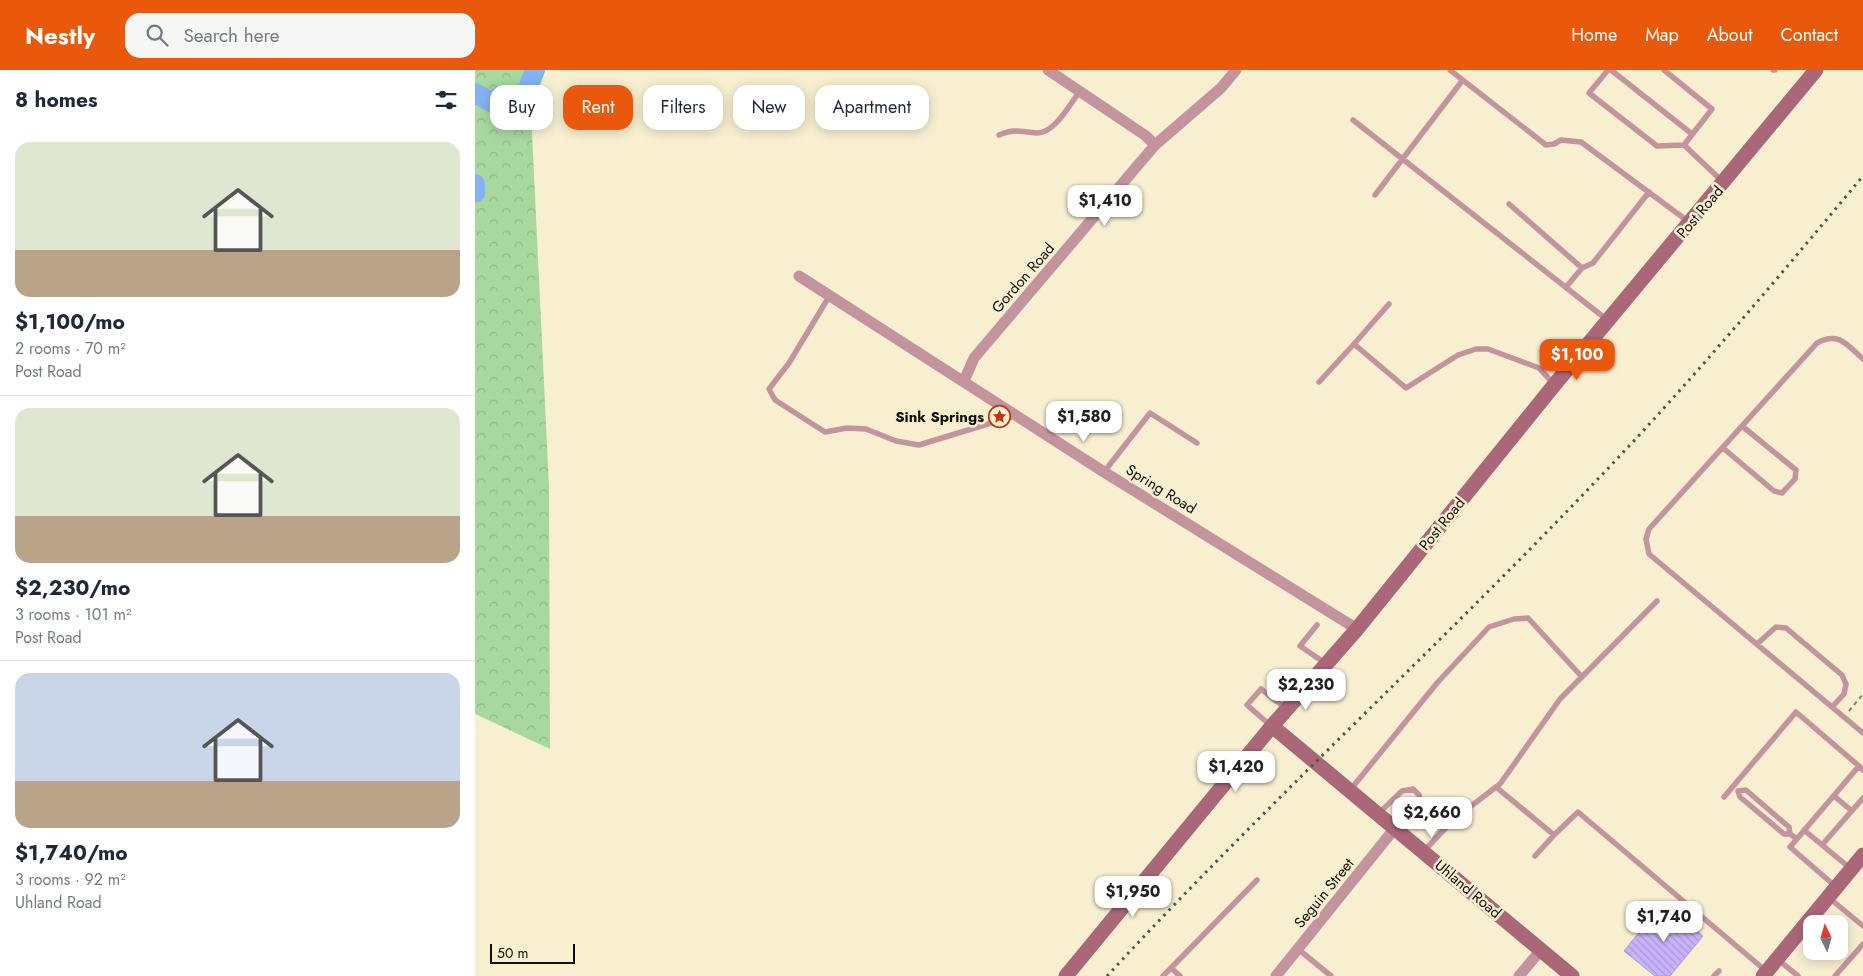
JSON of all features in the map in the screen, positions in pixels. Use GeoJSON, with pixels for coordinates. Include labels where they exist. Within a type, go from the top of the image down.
{"type":"FeatureCollection","features":[{"type":"Feature","properties":{"kind":"street"},"geometry":{"type":"LineString","coordinates":[[1048,70],[1146,136],[1155,145]]}},
{"type":"Feature","properties":{"kind":"street","name":"Gordon Road"},"geometry":{"type":"LineString","coordinates":[[964,381],[974,358],[1155,145],[1221,88],[1236,70]]}},
{"type":"Feature","properties":{"kind":"street","name":"Post Road"},"geometry":{"type":"LineString","coordinates":[[1066,976],[1272,726],[1357,629],[1555,384],[1691,223],[1816,70]]}},
{"type":"Feature","properties":{"kind":"street","name":"Spring Road"},"geometry":{"type":"LineString","coordinates":[[799,276],[1105,472],[1357,629]]}},
{"type":"Feature","properties":{"kind":"street","name":"Uhland Road"},"geometry":{"type":"LineString","coordinates":[[1272,726],[1572,976]]}},
{"type":"Feature","properties":{"kind":"street","name":"Seguin Street"},"geometry":{"type":"LineString","coordinates":[[1276,976],[1397,831]]}},
{"type":"Feature","properties":{"kind":"street"},"geometry":{"type":"LineString","coordinates":[[1765,974],[1863,855]]}},
{"type":"Feature","properties":{"kind":"street"},"geometry":{"type":"LineString","coordinates":[[1519,976],[1541,950]]}},
{"type":"Feature","properties":{"kind":"lane"},"geometry":{"type":"LineString","coordinates":[[1450,70],[1546,145],[1554,144],[1561,140],[1581,142],[1691,223]]}},
{"type":"Feature","properties":{"kind":"lane"},"geometry":{"type":"LineString","coordinates":[[1693,134],[1609,70],[1589,93],[1657,146],[1683,145],[1724,182]]}},
{"type":"Feature","properties":{"kind":"lane"},"geometry":{"type":"LineString","coordinates":[[1664,70],[1712,109],[1683,145]]}},
{"type":"Feature","properties":{"kind":"lane"},"geometry":{"type":"LineString","coordinates":[[1375,195],[1462,80]]}},
{"type":"Feature","properties":{"kind":"lane"},"geometry":{"type":"LineString","coordinates":[[999,135],[1016,129],[1035,133],[1049,130],[1080,91]]}},
{"type":"Feature","properties":{"kind":"lane"},"geometry":{"type":"LineString","coordinates":[[1353,120],[1608,320]]}},
{"type":"Feature","properties":{"kind":"lane"},"geometry":{"type":"LineString","coordinates":[[1567,286],[1582,268],[1593,262],[1649,192]]}},
{"type":"Feature","properties":{"kind":"lane"},"geometry":{"type":"LineString","coordinates":[[1509,204],[1582,268]]}},
{"type":"Feature","properties":{"kind":"lane"},"geometry":{"type":"LineString","coordinates":[[830,295],[789,363],[769,388],[775,400],[808,422],[825,432],[847,428],[866,429],[896,441],[919,445],[1017,415]]}},
{"type":"Feature","properties":{"kind":"lane"},"geometry":{"type":"LineString","coordinates":[[1319,382],[1389,304]]}},
{"type":"Feature","properties":{"kind":"lane"},"geometry":{"type":"LineString","coordinates":[[1863,359],[1838,338],[1828,337],[1817,343],[1649,529],[1646,539],[1649,554],[1863,733]]}},
{"type":"Feature","properties":{"kind":"lane"},"geometry":{"type":"LineString","coordinates":[[1354,344],[1406,388],[1458,355],[1476,349],[1488,349],[1539,368],[1555,384]]}},
{"type":"Feature","properties":{"kind":"lane"},"geometry":{"type":"LineString","coordinates":[[1105,472],[1151,413],[1197,442]]}},
{"type":"Feature","properties":{"kind":"lane"},"geometry":{"type":"LineString","coordinates":[[1723,448],[1774,492],[1782,493],[1795,479],[1796,470],[1742,426]]}},
{"type":"Feature","properties":{"kind":"lane"},"geometry":{"type":"LineString","coordinates":[[1423,852],[1454,819],[1496,787],[1560,699],[1657,601]]}},
{"type":"Feature","properties":{"kind":"lane"},"geometry":{"type":"LineString","coordinates":[[1350,791],[1431,690],[1489,627],[1514,619],[1528,618],[1582,677]]}},
{"type":"Feature","properties":{"kind":"lane"},"geometry":{"type":"LineString","coordinates":[[1317,626],[1300,646],[1326,664]]}},
{"type":"Feature","properties":{"kind":"lane"},"geometry":{"type":"LineString","coordinates":[[1757,644],[1776,627],[1786,628],[1842,675],[1847,684],[1844,694],[1832,707]]}},
{"type":"Feature","properties":{"kind":"lane"},"geometry":{"type":"LineString","coordinates":[[1272,726],[1247,705],[1261,689],[1287,710]]}},
{"type":"Feature","properties":{"kind":"lane"},"geometry":{"type":"LineString","coordinates":[[1724,797],[1736,788],[1796,712],[1861,768],[1790,847],[1863,926]]}},
{"type":"Feature","properties":{"kind":"lane"},"geometry":{"type":"LineString","coordinates":[[1496,787],[1554,835]]}},
{"type":"Feature","properties":{"kind":"lane"},"geometry":{"type":"LineString","coordinates":[[1736,788],[1746,790],[1789,827],[1790,834]]}},
{"type":"Feature","properties":{"kind":"lane"},"geometry":{"type":"LineString","coordinates":[[1736,788],[1740,797],[1769,822],[1784,834],[1790,834],[1797,839]]}},
{"type":"Feature","properties":{"kind":"lane"},"geometry":{"type":"LineString","coordinates":[[1378,814],[1402,791],[1413,789],[1419,795],[1422,807],[1397,831]]}},
{"type":"Feature","properties":{"kind":"lane"},"geometry":{"type":"LineString","coordinates":[[1834,796],[1852,811]]}},
{"type":"Feature","properties":{"kind":"lane"},"geometry":{"type":"LineString","coordinates":[[1822,845],[1861,798]]}},
{"type":"Feature","properties":{"kind":"lane"},"geometry":{"type":"LineString","coordinates":[[1535,856],[1578,812],[1765,974]]}},
{"type":"Feature","properties":{"kind":"lane"},"geometry":{"type":"LineString","coordinates":[[1805,830],[1851,870]]}},
{"type":"Feature","properties":{"kind":"lane"},"geometry":{"type":"LineString","coordinates":[[1163,976],[1257,880]]}},
{"type":"Feature","properties":{"kind":"lane"},"geometry":{"type":"LineString","coordinates":[[1835,976],[1863,944]]}},
{"type":"Feature","properties":{"kind":"lane"},"geometry":{"type":"LineString","coordinates":[[1298,949],[1331,976]]}},
{"type":"Feature","properties":{"kind":"lane"},"geometry":{"type":"LineString","coordinates":[[1777,959],[1798,976]]}},
{"type":"Feature","properties":{"kind":"lane"},"geometry":{"type":"LineString","coordinates":[[1171,968],[1180,976]]}},
{"type":"Feature","properties":{"kind":"path"},"geometry":{"type":"LineString","coordinates":[[1856,716],[1849,711],[1863,694]]}},
{"type":"Feature","properties":{"kind":"green space"},"geometry":{"type":"Polygon","coordinates":[[[475,70],[529,70],[530,85],[490,85],[490,130],[532,130],[549,487],[550,749],[475,714],[475,70]]]}},
{"type":"Feature","properties":{"kind":"building"},"geometry":{"type":"Polygon","coordinates":[[[1663,903],[1703,936],[1670,976],[1655,976],[1624,951],[1663,903]]]}},
{"type":"Feature","properties":{"kind":"waterway"},"geometry":{"type":"LineString","coordinates":[[475,93],[491,102],[500,96],[522,97],[527,91],[535,70]]}},
{"type":"Feature","properties":{"kind":"waterway"},"geometry":{"type":"LineString","coordinates":[[475,184],[475,193]]}},
{"type":"Feature","properties":{"kind":"railway"},"geometry":{"type":"LineString","coordinates":[[1107,976],[1289,788],[1536,543],[1632,443],[1766,292],[1863,176]]}},
{"type":"Feature","properties":{"kind":"place","name":"Sink Springs"},"geometry":{"type":"Point","coordinates":[1000,417]}}]}
